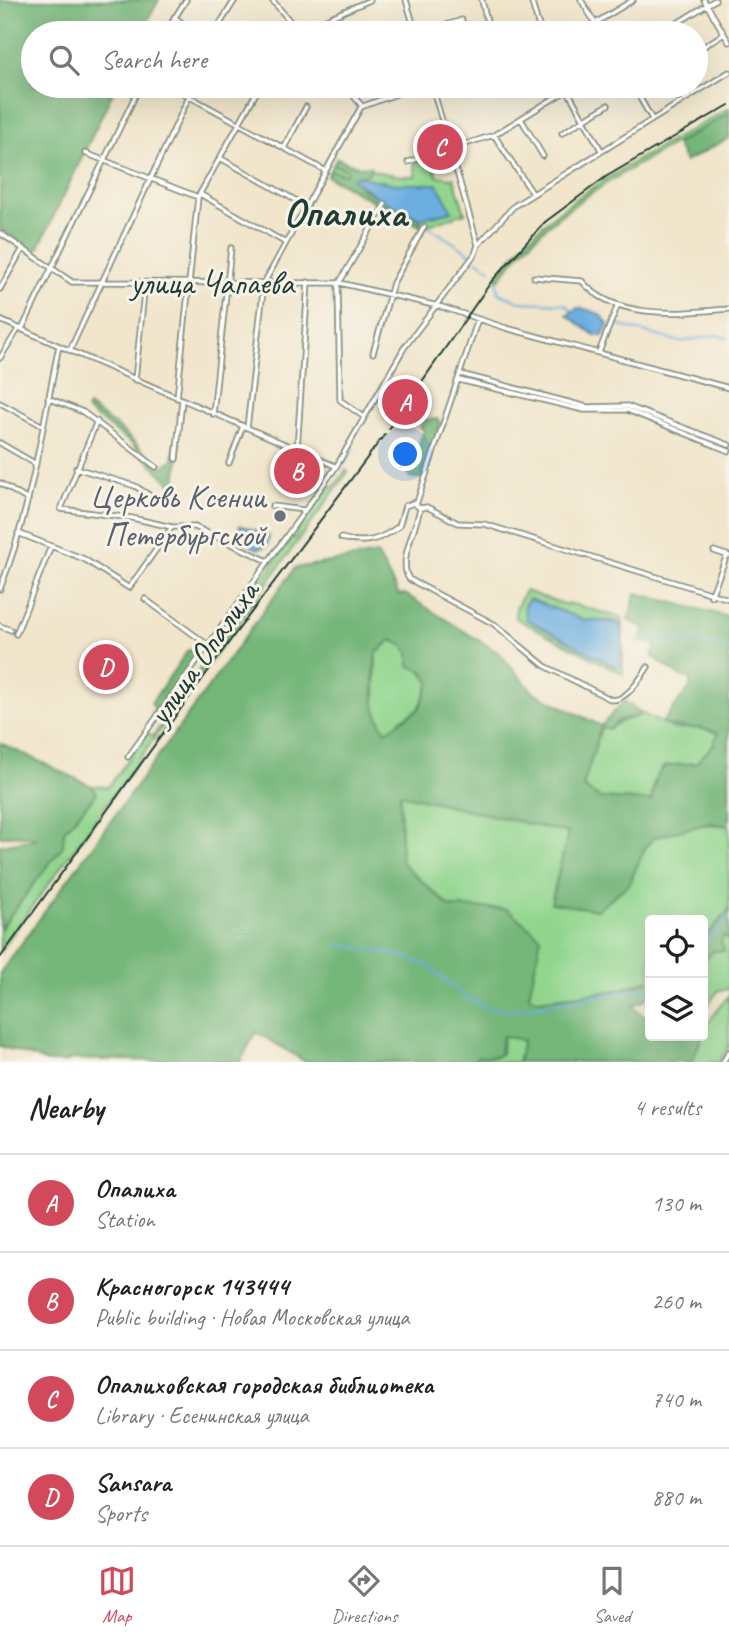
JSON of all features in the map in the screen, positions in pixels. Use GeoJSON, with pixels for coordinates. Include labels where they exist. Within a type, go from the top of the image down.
{"type":"FeatureCollection","features":[{"type":"Feature","properties":{"kind":"street"},"geometry":{"type":"LineString","coordinates":[[172,21],[186,0]]}},
{"type":"Feature","properties":{"kind":"street"},"geometry":{"type":"LineString","coordinates":[[222,21],[235,0]]}},
{"type":"Feature","properties":{"kind":"street"},"geometry":{"type":"LineString","coordinates":[[272,0],[288,21]]}},
{"type":"Feature","properties":{"kind":"street"},"geometry":{"type":"LineString","coordinates":[[322,21],[370,0]]}},
{"type":"Feature","properties":{"kind":"street"},"geometry":{"type":"LineString","coordinates":[[407,0],[413,21]]}},
{"type":"Feature","properties":{"kind":"street"},"geometry":{"type":"LineString","coordinates":[[531,0],[537,21]]}},
{"type":"Feature","properties":{"kind":"street"},"geometry":{"type":"LineString","coordinates":[[581,0],[594,21]]}},
{"type":"Feature","properties":{"kind":"street"},"geometry":{"type":"LineString","coordinates":[[598,21],[633,0]]}},
{"type":"Feature","properties":{"kind":"street"},"geometry":{"type":"LineString","coordinates":[[678,21],[706,2],[715,0]]}},
{"type":"Feature","properties":{"kind":"street"},"geometry":{"type":"LineString","coordinates":[[482,1],[487,21]]}},
{"type":"Feature","properties":{"kind":"street"},"geometry":{"type":"LineString","coordinates":[[706,2],[729,42]]}},
{"type":"Feature","properties":{"kind":"street"},"geometry":{"type":"LineString","coordinates":[[174,17],[180,21]]}},
{"type":"Feature","properties":{"kind":"street"},"geometry":{"type":"LineString","coordinates":[[708,44],[724,34]]}},
{"type":"Feature","properties":{"kind":"street","name":"улица Опалиха"},"geometry":{"type":"LineString","coordinates":[[708,85],[729,72]]}},
{"type":"Feature","properties":{"kind":"street"},"geometry":{"type":"LineString","coordinates":[[0,358],[20,329],[51,271],[135,98]]}},
{"type":"Feature","properties":{"kind":"street"},"geometry":{"type":"LineString","coordinates":[[69,350],[189,98]]}},
{"type":"Feature","properties":{"kind":"street"},"geometry":{"type":"LineString","coordinates":[[191,98],[326,171]]}},
{"type":"Feature","properties":{"kind":"street"},"geometry":{"type":"LineString","coordinates":[[176,459],[189,283],[199,196],[254,98]]}},
{"type":"Feature","properties":{"kind":"street"},"geometry":{"type":"LineString","coordinates":[[355,98],[362,106]]}},
{"type":"Feature","properties":{"kind":"street"},"geometry":{"type":"LineString","coordinates":[[229,463],[245,427],[264,283],[362,106],[384,98]]}},
{"type":"Feature","properties":{"kind":"street"},"geometry":{"type":"LineString","coordinates":[[436,98],[478,245]]}},
{"type":"Feature","properties":{"kind":"street"},"geometry":{"type":"LineString","coordinates":[[408,162],[494,135],[551,98]]}},
{"type":"Feature","properties":{"kind":"street"},"geometry":{"type":"LineString","coordinates":[[572,98],[601,150]]}},
{"type":"Feature","properties":{"kind":"street"},"geometry":{"type":"LineString","coordinates":[[642,98],[652,119]]}},
{"type":"Feature","properties":{"kind":"street","name":"улица Опалиха"},"geometry":{"type":"LineString","coordinates":[[128,757],[335,467],[398,356],[475,254],[478,245],[514,206],[686,98]]}},
{"type":"Feature","properties":{"kind":"street"},"geometry":{"type":"LineString","coordinates":[[562,133],[608,105]]}},
{"type":"Feature","properties":{"kind":"street"},"geometry":{"type":"LineString","coordinates":[[284,148],[306,107]]}},
{"type":"Feature","properties":{"kind":"street"},"geometry":{"type":"LineString","coordinates":[[520,118],[543,156]]}},
{"type":"Feature","properties":{"kind":"street"},"geometry":{"type":"LineString","coordinates":[[494,135],[533,194]]}},
{"type":"Feature","properties":{"kind":"street"},"geometry":{"type":"LineString","coordinates":[[85,153],[150,180],[199,196],[286,243]]}},
{"type":"Feature","properties":{"kind":"street"},"geometry":{"type":"LineString","coordinates":[[220,158],[306,206]]}},
{"type":"Feature","properties":{"kind":"street"},"geometry":{"type":"LineString","coordinates":[[364,416],[340,400],[337,289],[385,204]]}},
{"type":"Feature","properties":{"kind":"street"},"geometry":{"type":"LineString","coordinates":[[373,353],[388,295],[424,228]]}},
{"type":"Feature","properties":{"kind":"street","name":"улица Чапаева"},"geometry":{"type":"LineString","coordinates":[[0,233],[51,271],[72,282],[340,283],[437,306],[729,388]]}},
{"type":"Feature","properties":{"kind":"street"},"geometry":{"type":"LineString","coordinates":[[213,414],[231,248]]}},
{"type":"Feature","properties":{"kind":"street"},"geometry":{"type":"LineString","coordinates":[[0,289],[22,250]]}},
{"type":"Feature","properties":{"kind":"street"},"geometry":{"type":"LineString","coordinates":[[534,277],[582,281],[590,293],[617,307],[701,312],[729,309]]}},
{"type":"Feature","properties":{"kind":"street"},"geometry":{"type":"LineString","coordinates":[[297,450],[308,282]]}},
{"type":"Feature","properties":{"kind":"street"},"geometry":{"type":"LineString","coordinates":[[135,380],[145,283]]}},
{"type":"Feature","properties":{"kind":"street"},"geometry":{"type":"LineString","coordinates":[[599,352],[617,307]]}},
{"type":"Feature","properties":{"kind":"street"},"geometry":{"type":"LineString","coordinates":[[478,319],[418,505],[409,544],[406,574],[409,579],[501,629],[545,666],[612,700],[618,700],[631,689],[648,667]]}},
{"type":"Feature","properties":{"kind":"street"},"geometry":{"type":"LineString","coordinates":[[0,320],[335,467]]}},
{"type":"Feature","properties":{"kind":"street"},"geometry":{"type":"LineString","coordinates":[[0,589],[17,545],[28,500],[59,346]]}},
{"type":"Feature","properties":{"kind":"street"},"geometry":{"type":"LineString","coordinates":[[461,374],[587,407],[627,406],[729,444]]}},
{"type":"Feature","properties":{"kind":"street"},"geometry":{"type":"LineString","coordinates":[[459,380],[584,410],[627,410],[729,451]]}},
{"type":"Feature","properties":{"kind":"street"},"geometry":{"type":"LineString","coordinates":[[48,398],[96,421],[156,467]]}},
{"type":"Feature","properties":{"kind":"street"},"geometry":{"type":"LineString","coordinates":[[0,403],[43,426]]}},
{"type":"Feature","properties":{"kind":"street"},"geometry":{"type":"LineString","coordinates":[[96,421],[61,509],[132,518],[172,527],[195,527],[268,561]]}},
{"type":"Feature","properties":{"kind":"street"},"geometry":{"type":"LineString","coordinates":[[0,443],[36,464]]}},
{"type":"Feature","properties":{"kind":"street"},"geometry":{"type":"LineString","coordinates":[[76,468],[135,486],[149,495]]}},
{"type":"Feature","properties":{"kind":"street"},"geometry":{"type":"LineString","coordinates":[[0,483],[28,500]]}},
{"type":"Feature","properties":{"kind":"street"},"geometry":{"type":"LineString","coordinates":[[341,538],[356,542],[375,540],[399,526],[405,506],[418,505],[428,507],[458,523],[484,524],[729,600]]}},
{"type":"Feature","properties":{"kind":"street"},"geometry":{"type":"LineString","coordinates":[[272,506],[304,510]]}},
{"type":"Feature","properties":{"kind":"street"},"geometry":{"type":"LineString","coordinates":[[18,533],[91,562],[129,588],[172,527]]}},
{"type":"Feature","properties":{"kind":"street"},"geometry":{"type":"LineString","coordinates":[[16,634],[51,545]]}},
{"type":"Feature","properties":{"kind":"street"},"geometry":{"type":"LineString","coordinates":[[710,596],[728,556],[713,551]]}},
{"type":"Feature","properties":{"kind":"street"},"geometry":{"type":"LineString","coordinates":[[145,599],[208,645]]}},
{"type":"Feature","properties":{"kind":"street"},"geometry":{"type":"LineString","coordinates":[[0,626],[11,630]]}},
{"type":"Feature","properties":{"kind":"street"},"geometry":{"type":"LineString","coordinates":[[723,1062],[729,1052]]}},
{"type":"Feature","properties":{"kind":"green space"},"geometry":{"type":"Polygon","coordinates":[[[0,0],[159,0],[147,21],[21,21],[21,98],[110,98],[38,249],[33,252],[0,229],[0,0]]]}},
{"type":"Feature","properties":{"kind":"green space"},"geometry":{"type":"Polygon","coordinates":[[[729,108],[729,113],[636,165],[574,205],[546,227],[521,252],[500,279],[496,280],[517,252],[542,226],[571,203],[634,162],[729,108]]]}},
{"type":"Feature","properties":{"kind":"green space"},"geometry":{"type":"Polygon","coordinates":[[[729,113],[729,138],[685,162],[676,144],[729,113]]]}},
{"type":"Feature","properties":{"kind":"green space"},"geometry":{"type":"Polygon","coordinates":[[[337,158],[376,171],[416,176],[414,163],[431,158],[437,176],[454,178],[465,213],[422,227],[327,176],[337,158]]]}},
{"type":"Feature","properties":{"kind":"green space"},"geometry":{"type":"Polygon","coordinates":[[[337,158],[354,166],[371,167],[368,174],[356,176],[361,188],[420,219],[422,227],[327,176],[330,170],[346,174],[347,170],[333,165],[337,158]]]}},
{"type":"Feature","properties":{"kind":"green space"},"geometry":{"type":"Polygon","coordinates":[[[88,406],[121,430],[162,468],[173,459],[175,444],[180,444],[176,484],[179,492],[131,443],[86,410],[88,406]]]}},
{"type":"Feature","properties":{"kind":"green space"},"geometry":{"type":"Polygon","coordinates":[[[437,419],[441,423],[421,478],[411,478],[408,475],[424,430],[420,427],[425,420],[437,419]]]}},
{"type":"Feature","properties":{"kind":"green space"},"geometry":{"type":"Polygon","coordinates":[[[346,470],[348,472],[0,951],[0,929],[50,862],[64,831],[97,793],[93,786],[108,787],[148,733],[153,736],[292,537],[295,538],[298,528],[329,486],[333,488],[346,470]]]}},
{"type":"Feature","properties":{"kind":"green space"},"geometry":{"type":"Polygon","coordinates":[[[377,554],[399,595],[405,594],[499,653],[533,692],[601,726],[624,701],[643,714],[618,721],[609,729],[601,727],[583,787],[600,798],[651,801],[656,780],[663,769],[696,763],[714,744],[718,733],[662,723],[690,687],[690,678],[681,677],[652,656],[656,645],[641,640],[645,628],[628,620],[636,593],[729,617],[729,826],[711,823],[655,837],[646,846],[629,884],[597,910],[551,903],[568,833],[400,794],[401,862],[450,907],[507,909],[541,937],[529,996],[538,1000],[621,990],[645,982],[645,1000],[634,1004],[635,1009],[645,1016],[645,1041],[700,1041],[692,1062],[518,1062],[523,1040],[503,1036],[499,1056],[477,1057],[473,1062],[306,1062],[256,1032],[240,1062],[69,1059],[68,1062],[48,1062],[0,1046],[0,973],[295,568],[377,554]],[[391,640],[376,654],[375,704],[386,731],[419,709],[430,683],[423,671],[409,666],[409,654],[402,645],[391,640]]]}},
{"type":"Feature","properties":{"kind":"green space"},"geometry":{"type":"Polygon","coordinates":[[[525,591],[567,605],[568,603],[623,618],[623,674],[515,618],[516,608],[525,591]],[[529,599],[534,624],[613,664],[620,665],[621,625],[616,621],[584,620],[529,599]]]}},
{"type":"Feature","properties":{"kind":"green space"},"geometry":{"type":"Polygon","coordinates":[[[391,640],[402,644],[430,683],[419,709],[399,721],[345,938],[535,999],[528,996],[507,909],[450,907],[401,862],[400,793],[568,833],[629,884],[645,848],[661,834],[696,825],[729,826],[729,910],[708,933],[708,915],[645,915],[645,981],[526,1016],[108,948],[375,706],[376,654],[391,640]]]}},
{"type":"Feature","properties":{"kind":"green space"},"geometry":{"type":"Polygon","coordinates":[[[188,650],[194,651],[197,656],[158,711],[152,713],[155,709],[151,703],[188,650]]]}},
{"type":"Feature","properties":{"kind":"green space"},"geometry":{"type":"Polygon","coordinates":[[[643,714],[676,730],[693,726],[718,733],[714,744],[696,763],[664,766],[654,781],[651,801],[600,798],[583,787],[601,726],[611,728],[643,714]]]}},
{"type":"Feature","properties":{"kind":"green space"},"geometry":{"type":"Polygon","coordinates":[[[0,743],[92,786],[97,793],[64,831],[63,846],[0,929],[0,845],[35,839],[27,836],[0,836],[0,743]]]}},
{"type":"Feature","properties":{"kind":"green space"},"geometry":{"type":"Polygon","coordinates":[[[729,910],[729,940],[724,936],[721,940],[724,951],[713,951],[708,956],[708,933],[729,910]]]}},
{"type":"Feature","properties":{"kind":"green space"},"geometry":{"type":"Polygon","coordinates":[[[724,936],[729,940],[729,989],[719,990],[708,1004],[708,978],[708,956],[724,936]]]}},
{"type":"Feature","properties":{"kind":"green space"},"geometry":{"type":"Polygon","coordinates":[[[729,995],[729,1047],[719,1062],[692,1062],[700,1041],[708,1041],[708,1023],[729,995]]]}},
{"type":"Feature","properties":{"kind":"green space"},"geometry":{"type":"Polygon","coordinates":[[[503,1036],[523,1040],[518,1062],[473,1062],[477,1057],[495,1057],[502,1053],[503,1036]]]}},
{"type":"Feature","properties":{"kind":"water"},"geometry":{"type":"Polygon","coordinates":[[[356,176],[395,184],[437,184],[452,211],[420,219],[383,201],[352,179],[356,176]]]}},
{"type":"Feature","properties":{"kind":"water"},"geometry":{"type":"Polygon","coordinates":[[[577,308],[603,317],[608,325],[603,336],[596,336],[567,315],[577,308]]]}},
{"type":"Feature","properties":{"kind":"water"},"geometry":{"type":"Polygon","coordinates":[[[240,525],[269,536],[267,546],[258,549],[235,538],[240,525]]]}},
{"type":"Feature","properties":{"kind":"water"},"geometry":{"type":"Polygon","coordinates":[[[529,599],[584,620],[619,623],[623,634],[620,665],[616,667],[526,619],[524,605],[529,599]]]}},
{"type":"Feature","properties":{"kind":"waterway"},"geometry":{"type":"LineString","coordinates":[[426,225],[471,254]]}},
{"type":"Feature","properties":{"kind":"waterway"},"geometry":{"type":"LineString","coordinates":[[477,260],[491,270]]}},
{"type":"Feature","properties":{"kind":"waterway"},"geometry":{"type":"LineString","coordinates":[[497,281],[498,293],[520,302],[565,304],[571,309]]}},
{"type":"Feature","properties":{"kind":"waterway"},"geometry":{"type":"LineString","coordinates":[[614,324],[680,342],[716,335],[729,338]]}},
{"type":"Feature","properties":{"kind":"waterway"},"geometry":{"type":"LineString","coordinates":[[343,466],[354,449]]}},
{"type":"Feature","properties":{"kind":"waterway"},"geometry":{"type":"LineString","coordinates":[[634,640],[665,644],[700,641],[729,649]]}},
{"type":"Feature","properties":{"kind":"waterway"},"geometry":{"type":"LineString","coordinates":[[708,940],[729,917]]}},
{"type":"Feature","properties":{"kind":"waterway"},"geometry":{"type":"LineString","coordinates":[[338,944],[405,956],[428,966],[468,999],[488,1008],[512,1010],[645,988]]}},
{"type":"Feature","properties":{"kind":"railway"},"geometry":{"type":"LineString","coordinates":[[389,429],[491,282],[545,222],[607,176],[729,105]]}},
{"type":"Feature","properties":{"kind":"railway"},"geometry":{"type":"LineString","coordinates":[[0,958],[235,634],[385,434]]}},
{"type":"Feature","properties":{"kind":"place","name":"Опалиховская городская библиотека"},"geometry":{"type":"Point","coordinates":[440,147]}},
{"type":"Feature","properties":{"kind":"place","name":"Опалиха"},"geometry":{"type":"Point","coordinates":[405,402]}},
{"type":"Feature","properties":{"kind":"place","name":"Красногорск 143444"},"geometry":{"type":"Point","coordinates":[297,471]}},
{"type":"Feature","properties":{"kind":"place","name":"Церковь Ксении Петербургской"},"geometry":{"type":"Point","coordinates":[280,516]}},
{"type":"Feature","properties":{"kind":"place","name":"Sansara"},"geometry":{"type":"Point","coordinates":[106,667]}},
{"type":"Feature","properties":{"kind":"district","name":"Опалиха"},"geometry":{"type":"Point","coordinates":[345,213]}}]}
